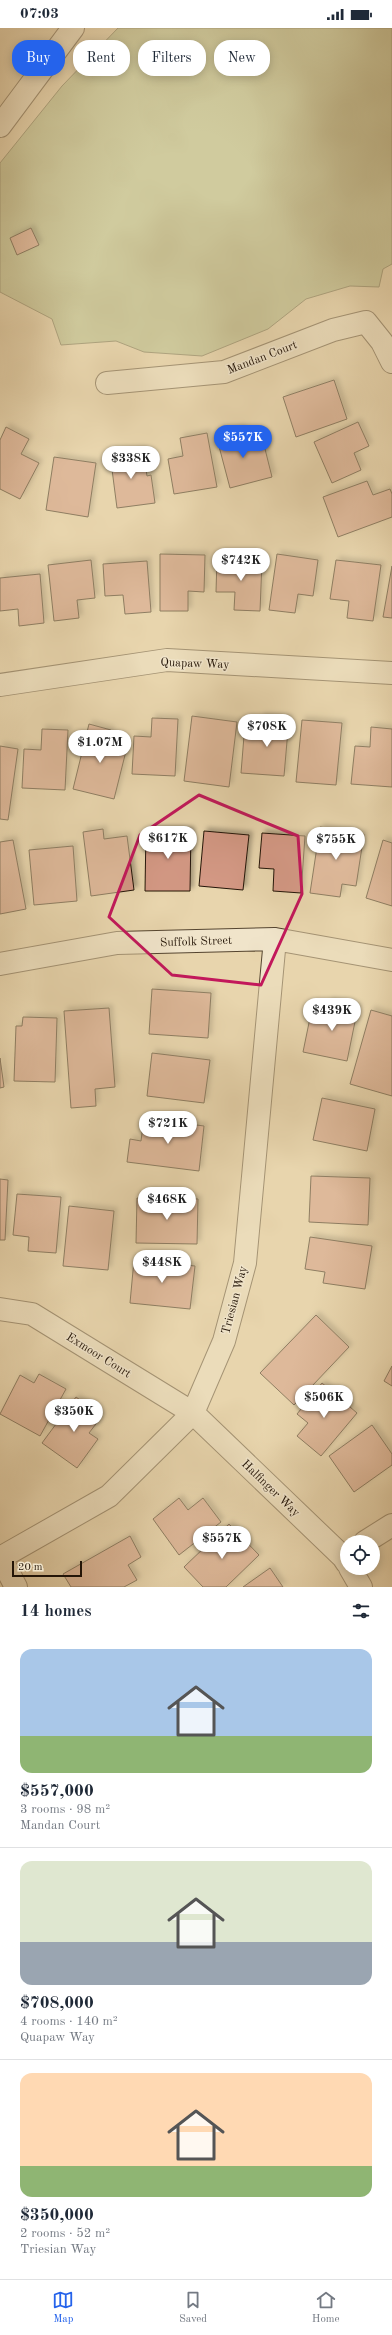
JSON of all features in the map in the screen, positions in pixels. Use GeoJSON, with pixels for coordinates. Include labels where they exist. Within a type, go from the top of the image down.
{"type":"FeatureCollection","features":[{"type":"Feature","properties":{"kind":"street"},"geometry":{"type":"LineString","coordinates":[[0,126],[73,28]]}},
{"type":"Feature","properties":{"kind":"street","name":"Mandan Court"},"geometry":{"type":"LineString","coordinates":[[107,383],[224,372],[333,330],[366,322],[382,342],[392,362]]}},
{"type":"Feature","properties":{"kind":"street","name":"Quapaw Way"},"geometry":{"type":"LineString","coordinates":[[0,685],[167,660],[392,673]]}},
{"type":"Feature","properties":{"kind":"street","name":"Suffolk Street"},"geometry":{"type":"LineString","coordinates":[[0,964],[117,943],[275,939],[392,960]]}},
{"type":"Feature","properties":{"kind":"street","name":"Triesian Way"},"geometry":{"type":"LineString","coordinates":[[0,1558],[109,1496],[193,1413],[224,1340],[244,1263],[275,939]]}},
{"type":"Feature","properties":{"kind":"street","name":"Exmoor Court"},"geometry":{"type":"LineString","coordinates":[[0,1309],[32,1314],[193,1413]]}},
{"type":"Feature","properties":{"kind":"street","name":"Halfinger Way"},"geometry":{"type":"LineString","coordinates":[[193,1413],[340,1553]]}},
{"type":"Feature","properties":{"kind":"street"},"geometry":{"type":"LineString","coordinates":[[377,1535],[392,1525]]}},
{"type":"Feature","properties":{"kind":"street"},"geometry":{"type":"LineString","coordinates":[[0,1558],[16,1587]]}},
{"type":"Feature","properties":{"kind":"street","name":"Halfinger Way"},"geometry":{"type":"LineString","coordinates":[[355,1575],[361,1587]]}},
{"type":"Feature","properties":{"kind":"highlighted area"},"geometry":{"type":"Polygon","coordinates":[[[199,795],[298,836],[302,894],[261,985],[172,975],[109,917],[140,835],[199,795]]]}},
{"type":"Feature","properties":{"kind":"green space"},"geometry":{"type":"Polygon","coordinates":[[[118,28],[392,28],[392,264],[383,269],[379,287],[350,286],[306,299],[268,329],[202,356],[144,352],[116,341],[61,345],[52,319],[0,292],[0,163],[62,86],[73,75],[73,76],[130,76],[130,40],[106,40],[118,28]]]}},
{"type":"Feature","properties":{"kind":"building"},"geometry":{"type":"Polygon","coordinates":[[[31,228],[39,245],[17,255],[10,238],[31,228]]]}},
{"type":"Feature","properties":{"kind":"building"},"geometry":{"type":"Polygon","coordinates":[[[334,380],[347,419],[296,437],[283,397],[334,380]]]}},
{"type":"Feature","properties":{"kind":"building"},"geometry":{"type":"Polygon","coordinates":[[[358,422],[369,446],[354,453],[361,470],[332,483],[314,442],[358,422]]]}},
{"type":"Feature","properties":{"kind":"building"},"geometry":{"type":"Polygon","coordinates":[[[6,427],[29,439],[21,454],[39,463],[20,499],[0,489],[0,440],[6,427]]]}},
{"type":"Feature","properties":{"kind":"building"},"geometry":{"type":"Polygon","coordinates":[[[242,428],[247,446],[263,441],[272,477],[230,488],[216,435],[242,428]]]}},
{"type":"Feature","properties":{"kind":"building"},"geometry":{"type":"Polygon","coordinates":[[[207,433],[217,487],[174,494],[168,459],[183,456],[180,438],[207,433]]]}},
{"type":"Feature","properties":{"kind":"building"},"geometry":{"type":"Polygon","coordinates":[[[143,450],[147,476],[151,475],[155,503],[117,508],[110,454],[143,450]]]}},
{"type":"Feature","properties":{"kind":"building"},"geometry":{"type":"Polygon","coordinates":[[[54,457],[96,463],[88,517],[46,510],[54,457]]]}},
{"type":"Feature","properties":{"kind":"building"},"geometry":{"type":"Polygon","coordinates":[[[367,481],[373,495],[390,489],[392,494],[392,517],[338,537],[323,497],[367,481]]]}},
{"type":"Feature","properties":{"kind":"building"},"geometry":{"type":"Polygon","coordinates":[[[160,554],[205,555],[204,592],[188,591],[188,611],[160,611],[160,554]]]}},
{"type":"Feature","properties":{"kind":"building"},"geometry":{"type":"Polygon","coordinates":[[[277,554],[318,560],[313,596],[298,594],[295,613],[269,610],[277,554]]]}},
{"type":"Feature","properties":{"kind":"building"},"geometry":{"type":"Polygon","coordinates":[[[217,559],[262,561],[260,611],[234,610],[235,592],[216,592],[217,559]]]}},
{"type":"Feature","properties":{"kind":"building"},"geometry":{"type":"Polygon","coordinates":[[[91,560],[95,598],[77,600],[79,618],[54,621],[48,565],[91,560]]]}},
{"type":"Feature","properties":{"kind":"building"},"geometry":{"type":"Polygon","coordinates":[[[336,560],[381,565],[373,621],[347,618],[349,601],[330,599],[336,560]]]}},
{"type":"Feature","properties":{"kind":"building"},"geometry":{"type":"Polygon","coordinates":[[[147,561],[151,612],[125,614],[123,595],[105,596],[103,564],[147,561]]]}},
{"type":"Feature","properties":{"kind":"building"},"geometry":{"type":"Polygon","coordinates":[[[392,566],[392,618],[383,617],[392,566]]]}},
{"type":"Feature","properties":{"kind":"building"},"geometry":{"type":"Polygon","coordinates":[[[40,574],[44,623],[19,626],[18,609],[0,611],[0,578],[40,574]]]}},
{"type":"Feature","properties":{"kind":"building"},"geometry":{"type":"Polygon","coordinates":[[[192,716],[237,722],[229,787],[184,781],[192,716]]]}},
{"type":"Feature","properties":{"kind":"building"},"geometry":{"type":"Polygon","coordinates":[[[261,716],[289,718],[284,776],[241,773],[244,736],[259,737],[261,716]]]}},
{"type":"Feature","properties":{"kind":"building"},"geometry":{"type":"Polygon","coordinates":[[[152,718],[178,719],[175,776],[132,774],[134,736],[151,737],[152,718]]]}},
{"type":"Feature","properties":{"kind":"building"},"geometry":{"type":"Polygon","coordinates":[[[302,720],[342,723],[336,785],[296,782],[302,720]]]}},
{"type":"Feature","properties":{"kind":"building"},"geometry":{"type":"Polygon","coordinates":[[[89,724],[111,730],[108,742],[127,747],[114,799],[73,789],[89,724]]]}},
{"type":"Feature","properties":{"kind":"building"},"geometry":{"type":"Polygon","coordinates":[[[371,727],[392,729],[392,787],[351,784],[355,746],[370,747],[371,727]]]}},
{"type":"Feature","properties":{"kind":"building"},"geometry":{"type":"Polygon","coordinates":[[[42,729],[68,730],[65,790],[22,788],[24,749],[41,750],[42,729]]]}},
{"type":"Feature","properties":{"kind":"building"},"geometry":{"type":"Polygon","coordinates":[[[0,746],[18,749],[8,820],[0,819],[0,746]]]}},
{"type":"Feature","properties":{"kind":"building"},"geometry":{"type":"Polygon","coordinates":[[[320,827],[364,834],[356,886],[342,884],[340,897],[310,893],[320,827]]]}},
{"type":"Feature","properties":{"kind":"building"},"geometry":{"type":"Polygon","coordinates":[[[103,829],[104,839],[127,836],[134,890],[91,896],[83,832],[103,829]]]}},
{"type":"Feature","properties":{"kind":"building"},"geometry":{"type":"Polygon","coordinates":[[[146,830],[191,830],[190,891],[145,891],[146,830]]]}},
{"type":"Feature","properties":{"kind":"building"},"geometry":{"type":"Polygon","coordinates":[[[204,831],[249,835],[243,890],[199,886],[204,831]]]}},
{"type":"Feature","properties":{"kind":"building"},"geometry":{"type":"Polygon","coordinates":[[[262,833],[305,836],[301,893],[273,891],[274,869],[259,868],[262,833]]]}},
{"type":"Feature","properties":{"kind":"building"},"geometry":{"type":"Polygon","coordinates":[[[13,840],[26,909],[0,914],[0,842],[13,840]]]}},
{"type":"Feature","properties":{"kind":"building"},"geometry":{"type":"Polygon","coordinates":[[[383,840],[392,843],[392,906],[366,898],[383,840]]]}},
{"type":"Feature","properties":{"kind":"building"},"geometry":{"type":"Polygon","coordinates":[[[73,846],[77,901],[34,905],[29,850],[73,846]]]}},
{"type":"Feature","properties":{"kind":"building"},"geometry":{"type":"Polygon","coordinates":[[[152,989],[211,993],[208,1038],[149,1034],[152,989]]]}},
{"type":"Feature","properties":{"kind":"building"},"geometry":{"type":"Polygon","coordinates":[[[329,1001],[358,1007],[347,1061],[303,1052],[311,1013],[325,1016],[329,1001]]]}},
{"type":"Feature","properties":{"kind":"building"},"geometry":{"type":"Polygon","coordinates":[[[109,1008],[115,1087],[95,1089],[96,1106],[71,1108],[64,1011],[109,1008]]]}},
{"type":"Feature","properties":{"kind":"building"},"geometry":{"type":"Polygon","coordinates":[[[371,1010],[392,1016],[392,1096],[350,1084],[371,1010]]]}},
{"type":"Feature","properties":{"kind":"building"},"geometry":{"type":"Polygon","coordinates":[[[23,1017],[57,1018],[55,1082],[14,1081],[16,1026],[22,1026],[23,1017]]]}},
{"type":"Feature","properties":{"kind":"building"},"geometry":{"type":"Polygon","coordinates":[[[152,1053],[210,1060],[204,1103],[147,1096],[152,1053]]]}},
{"type":"Feature","properties":{"kind":"building"},"geometry":{"type":"Polygon","coordinates":[[[0,1058],[4,1087],[0,1088],[0,1058]]]}},
{"type":"Feature","properties":{"kind":"building"},"geometry":{"type":"Polygon","coordinates":[[[322,1098],[375,1109],[367,1151],[313,1140],[322,1098]]]}},
{"type":"Feature","properties":{"kind":"building"},"geometry":{"type":"Polygon","coordinates":[[[144,1118],[204,1126],[199,1171],[127,1162],[130,1139],[141,1141],[144,1118]]]}},
{"type":"Feature","properties":{"kind":"building"},"geometry":{"type":"Polygon","coordinates":[[[311,1176],[370,1178],[368,1225],[309,1222],[311,1176]]]}},
{"type":"Feature","properties":{"kind":"building"},"geometry":{"type":"Polygon","coordinates":[[[0,1179],[8,1180],[5,1240],[0,1240],[0,1179]]]}},
{"type":"Feature","properties":{"kind":"building"},"geometry":{"type":"Polygon","coordinates":[[[17,1194],[61,1197],[56,1253],[28,1251],[29,1237],[13,1235],[17,1194]]]}},
{"type":"Feature","properties":{"kind":"building"},"geometry":{"type":"Polygon","coordinates":[[[137,1198],[198,1199],[197,1244],[136,1243],[137,1198]]]}},
{"type":"Feature","properties":{"kind":"building"},"geometry":{"type":"Polygon","coordinates":[[[69,1206],[114,1211],[108,1270],[63,1266],[69,1206]]]}},
{"type":"Feature","properties":{"kind":"building"},"geometry":{"type":"Polygon","coordinates":[[[310,1237],[372,1246],[365,1289],[323,1283],[325,1272],[305,1269],[310,1237]]]}},
{"type":"Feature","properties":{"kind":"building"},"geometry":{"type":"Polygon","coordinates":[[[134,1260],[195,1266],[190,1309],[130,1303],[134,1260]]]}},
{"type":"Feature","properties":{"kind":"building"},"geometry":{"type":"Polygon","coordinates":[[[316,1315],[349,1347],[294,1405],[260,1373],[316,1315]]]}},
{"type":"Feature","properties":{"kind":"building"},"geometry":{"type":"Polygon","coordinates":[[[392,1366],[392,1386],[384,1381],[392,1366]]]}},
{"type":"Feature","properties":{"kind":"building"},"geometry":{"type":"Polygon","coordinates":[[[39,1374],[66,1389],[40,1436],[0,1414],[20,1375],[34,1383],[39,1374]]]}},
{"type":"Feature","properties":{"kind":"building"},"geometry":{"type":"Polygon","coordinates":[[[322,1383],[357,1413],[321,1456],[297,1436],[308,1423],[297,1414],[322,1383]]]}},
{"type":"Feature","properties":{"kind":"building"},"geometry":{"type":"Polygon","coordinates":[[[76,1397],[102,1416],[89,1433],[98,1439],[77,1468],[42,1443],[76,1397]]]}},
{"type":"Feature","properties":{"kind":"building"},"geometry":{"type":"Polygon","coordinates":[[[372,1425],[392,1454],[392,1465],[354,1492],[329,1456],[372,1425]]]}},
{"type":"Feature","properties":{"kind":"building"},"geometry":{"type":"Polygon","coordinates":[[[179,1498],[188,1510],[203,1498],[221,1522],[179,1555],[153,1519],[179,1498]]]}},
{"type":"Feature","properties":{"kind":"building"},"geometry":{"type":"Polygon","coordinates":[[[229,1524],[259,1555],[226,1587],[203,1587],[184,1567],[229,1524]]]}},
{"type":"Feature","properties":{"kind":"building"},"geometry":{"type":"Polygon","coordinates":[[[130,1536],[141,1557],[128,1565],[137,1580],[124,1587],[71,1587],[63,1574],[130,1536]]]}},
{"type":"Feature","properties":{"kind":"building"},"geometry":{"type":"Polygon","coordinates":[[[270,1568],[283,1587],[243,1587],[270,1568]]]}}]}
